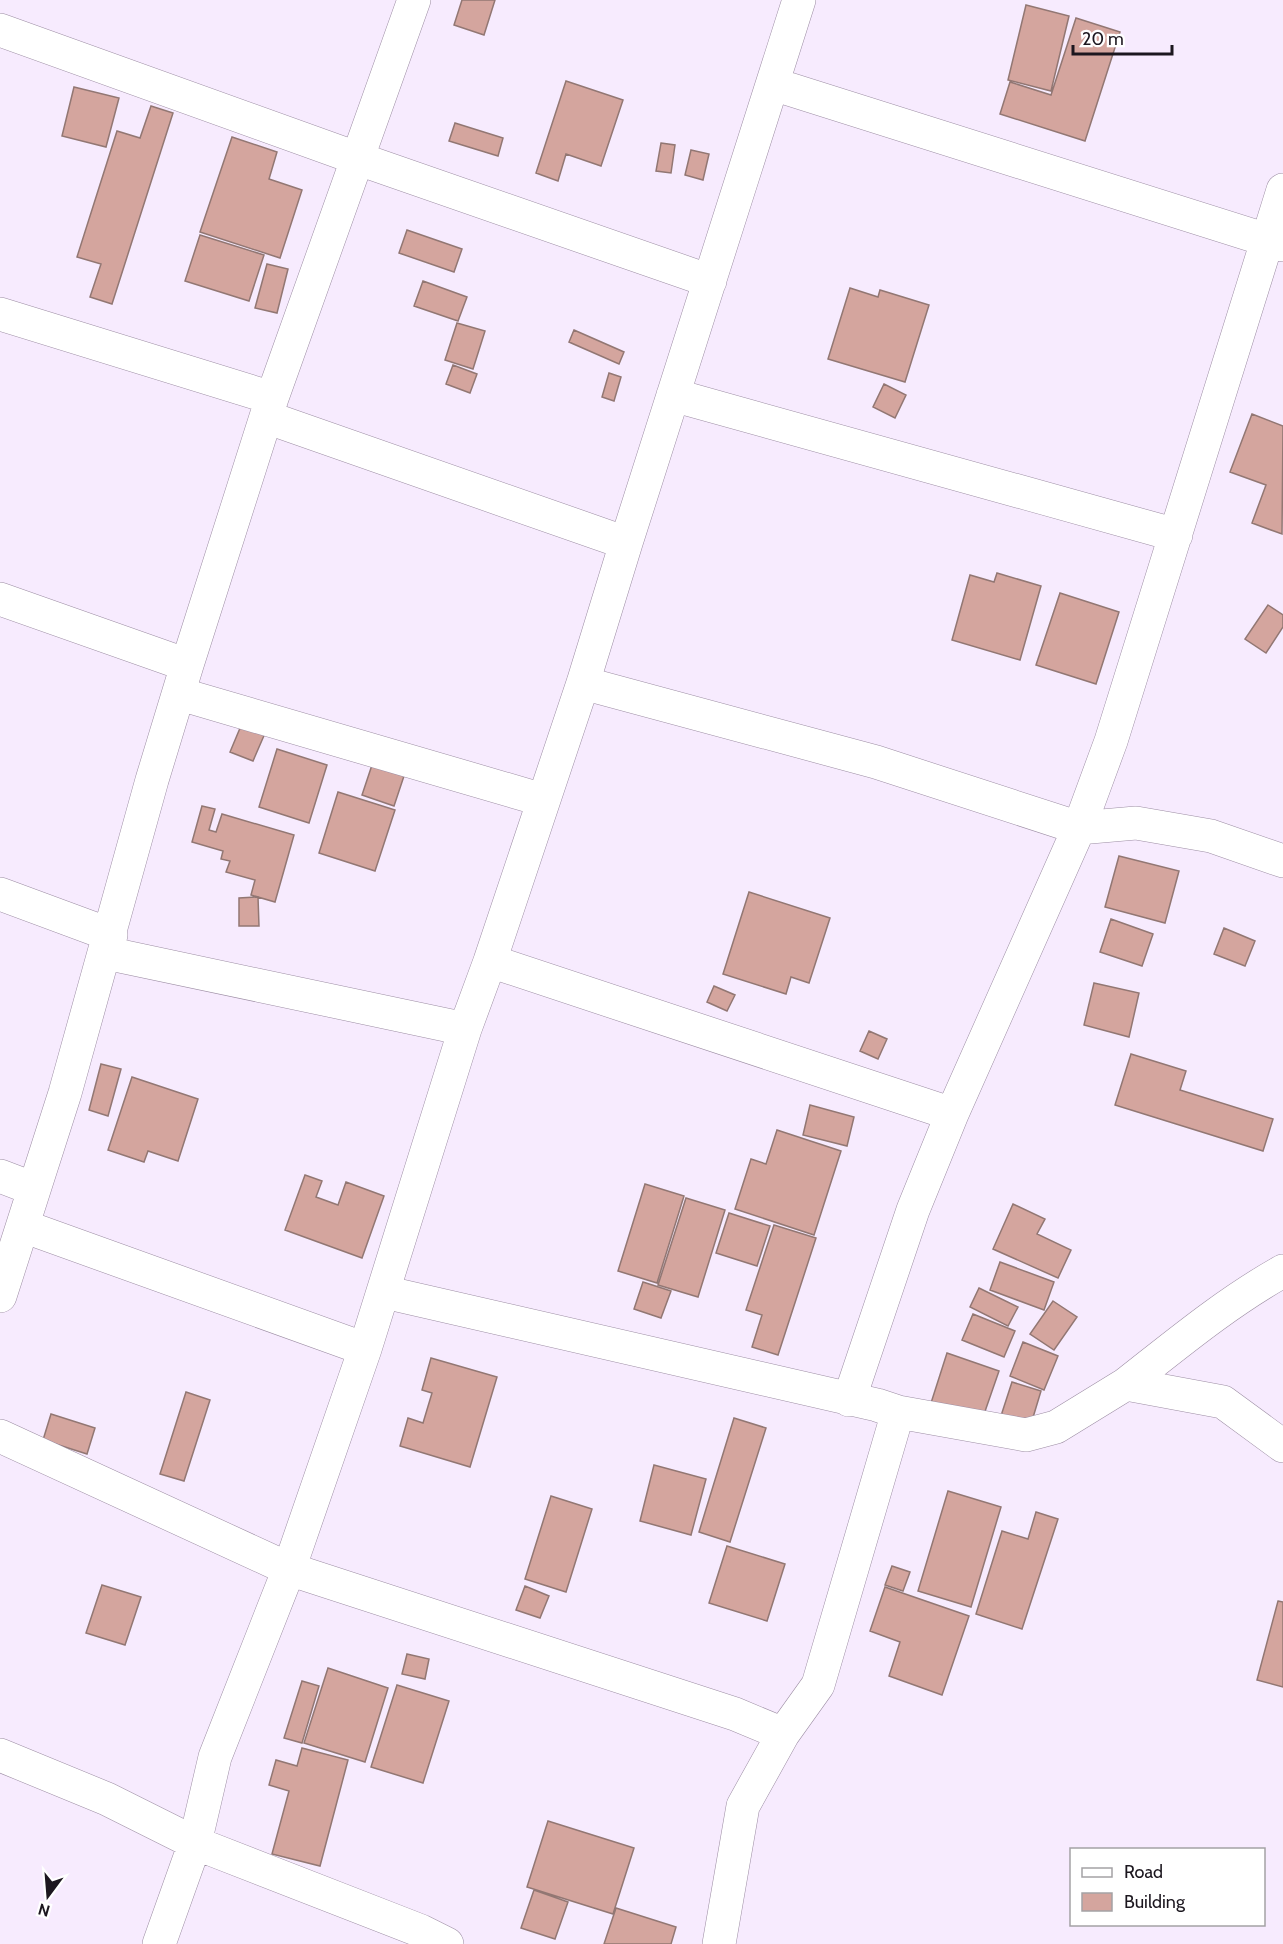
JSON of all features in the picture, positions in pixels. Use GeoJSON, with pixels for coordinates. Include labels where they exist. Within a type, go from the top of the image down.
{"type":"FeatureCollection","features":[{"type":"Feature","properties":{"kind":"street"},"geometry":{"type":"LineString","coordinates":[[0,1296],[65,1093],[152,780],[269,408],[414,0]]}},
{"type":"Feature","properties":{"kind":"street"},"geometry":{"type":"LineString","coordinates":[[159,1944],[195,1843],[215,1757],[288,1569],[365,1348],[465,1029],[583,683],[774,84],[792,2]]}},
{"type":"Feature","properties":{"kind":"street"},"geometry":{"type":"LineString","coordinates":[[2,41],[359,159],[710,281]]}},
{"type":"Feature","properties":{"kind":"street"},"geometry":{"type":"LineString","coordinates":[[774,84],[1275,243]]}},
{"type":"Feature","properties":{"kind":"street"},"geometry":{"type":"LineString","coordinates":[[849,1400],[913,1210],[952,1114],[1079,828],[1111,741],[1176,535],[1275,243],[1283,190]]}},
{"type":"Feature","properties":{"kind":"street"},"geometry":{"type":"LineString","coordinates":[[0,314],[269,408],[626,543]]}},
{"type":"Feature","properties":{"kind":"street"},"geometry":{"type":"LineString","coordinates":[[673,395],[1176,535]]}},
{"type":"Feature","properties":{"kind":"street"},"geometry":{"type":"LineString","coordinates":[[0,599],[183,680],[543,800]]}},
{"type":"Feature","properties":{"kind":"street"},"geometry":{"type":"LineString","coordinates":[[583,683],[876,762],[1079,828],[1136,823],[1211,836],[1283,861]]}},
{"type":"Feature","properties":{"kind":"street"},"geometry":{"type":"LineString","coordinates":[[0,894],[108,944],[465,1029]]}},
{"type":"Feature","properties":{"kind":"street"},"geometry":{"type":"LineString","coordinates":[[490,961],[952,1114]]}},
{"type":"Feature","properties":{"kind":"street"},"geometry":{"type":"LineString","coordinates":[[0,1176],[34,1189]]}},
{"type":"Feature","properties":{"kind":"street"},"geometry":{"type":"LineString","coordinates":[[23,1226],[365,1348]]}},
{"type":"Feature","properties":{"kind":"street"},"geometry":{"type":"LineString","coordinates":[[384,1292],[877,1405],[898,1412],[1026,1436],[1056,1426],[1125,1384],[1206,1320],[1283,1271]]}},
{"type":"Feature","properties":{"kind":"street"},"geometry":{"type":"LineString","coordinates":[[1125,1384],[1223,1401],[1283,1446]]}},
{"type":"Feature","properties":{"kind":"street"},"geometry":{"type":"LineString","coordinates":[[719,1944],[743,1806],[783,1734],[818,1684],[898,1412]]}},
{"type":"Feature","properties":{"kind":"street"},"geometry":{"type":"LineString","coordinates":[[0,1436],[288,1569],[735,1714],[783,1734]]}},
{"type":"Feature","properties":{"kind":"street"},"geometry":{"type":"LineString","coordinates":[[0,1755],[107,1799],[195,1843],[421,1931],[447,1944]]}},
{"type":"Feature","properties":{"kind":"building"},"geometry":{"type":"Polygon","coordinates":[[[462,0],[495,0],[484,35],[454,25],[462,0]]]}},
{"type":"Feature","properties":{"kind":"building"},"geometry":{"type":"Polygon","coordinates":[[[1026,5],[1069,16],[1051,91],[1008,80],[1026,5]]]}},
{"type":"Feature","properties":{"kind":"building"},"geometry":{"type":"Polygon","coordinates":[[[1076,18],[1120,32],[1085,141],[1000,114],[1010,82],[1051,95],[1076,18]]]}},
{"type":"Feature","properties":{"kind":"building"},"geometry":{"type":"Polygon","coordinates":[[[566,81],[623,100],[601,166],[566,154],[558,181],[536,173],[566,81]]]}},
{"type":"Feature","properties":{"kind":"building"},"geometry":{"type":"Polygon","coordinates":[[[74,87],[119,98],[106,147],[62,136],[74,87]]]}},
{"type":"Feature","properties":{"kind":"building"},"geometry":{"type":"Polygon","coordinates":[[[151,106],[173,113],[112,304],[90,297],[101,264],[77,257],[117,131],[140,138],[151,106]]]}},
{"type":"Feature","properties":{"kind":"building"},"geometry":{"type":"Polygon","coordinates":[[[455,123],[503,138],[498,156],[449,141],[455,123]]]}},
{"type":"Feature","properties":{"kind":"building"},"geometry":{"type":"Polygon","coordinates":[[[232,137],[277,152],[269,179],[302,190],[280,258],[200,232],[232,137]]]}},
{"type":"Feature","properties":{"kind":"building"},"geometry":{"type":"Polygon","coordinates":[[[661,143],[675,145],[671,173],[656,171],[661,143]]]}},
{"type":"Feature","properties":{"kind":"building"},"geometry":{"type":"Polygon","coordinates":[[[691,150],[709,154],[703,180],[685,175],[691,150]]]}},
{"type":"Feature","properties":{"kind":"building"},"geometry":{"type":"Polygon","coordinates":[[[407,230],[462,249],[454,272],[399,253],[407,230]]]}},
{"type":"Feature","properties":{"kind":"building"},"geometry":{"type":"Polygon","coordinates":[[[200,235],[264,255],[249,301],[185,281],[200,235]]]}},
{"type":"Feature","properties":{"kind":"building"},"geometry":{"type":"Polygon","coordinates":[[[267,264],[288,269],[277,313],[255,308],[267,264]]]}},
{"type":"Feature","properties":{"kind":"building"},"geometry":{"type":"Polygon","coordinates":[[[423,281],[467,297],[458,321],[414,306],[423,281]]]}},
{"type":"Feature","properties":{"kind":"building"},"geometry":{"type":"Polygon","coordinates":[[[850,288],[878,297],[880,290],[929,305],[905,382],[828,359],[850,288]]]}},
{"type":"Feature","properties":{"kind":"building"},"geometry":{"type":"Polygon","coordinates":[[[457,323],[485,331],[473,369],[445,360],[457,323]]]}},
{"type":"Feature","properties":{"kind":"building"},"geometry":{"type":"Polygon","coordinates":[[[574,330],[624,352],[619,364],[569,342],[574,330]]]}},
{"type":"Feature","properties":{"kind":"building"},"geometry":{"type":"Polygon","coordinates":[[[453,365],[477,374],[470,393],[446,384],[453,365]]]}},
{"type":"Feature","properties":{"kind":"building"},"geometry":{"type":"Polygon","coordinates":[[[609,373],[621,377],[614,401],[602,397],[609,373]]]}},
{"type":"Feature","properties":{"kind":"building"},"geometry":{"type":"Polygon","coordinates":[[[884,384],[906,395],[895,418],[873,407],[884,384]]]}},
{"type":"Feature","properties":{"kind":"building"},"geometry":{"type":"Polygon","coordinates":[[[1252,414],[1283,426],[1282,534],[1252,523],[1266,485],[1230,472],[1252,414]]]}},
{"type":"Feature","properties":{"kind":"building"},"geometry":{"type":"Polygon","coordinates":[[[997,573],[1041,586],[1020,660],[952,640],[970,575],[994,582],[997,573]]]}},
{"type":"Feature","properties":{"kind":"building"},"geometry":{"type":"Polygon","coordinates":[[[1060,593],[1119,612],[1096,684],[1036,665],[1060,593]]]}},
{"type":"Feature","properties":{"kind":"building"},"geometry":{"type":"Polygon","coordinates":[[[1268,605],[1283,615],[1283,627],[1266,653],[1245,639],[1268,605]]]}},
{"type":"Feature","properties":{"kind":"building"},"geometry":{"type":"Polygon","coordinates":[[[243,721],[266,731],[253,761],[230,752],[243,721]]]}},
{"type":"Feature","properties":{"kind":"building"},"geometry":{"type":"Polygon","coordinates":[[[277,749],[327,765],[309,823],[259,807],[277,749]]]}},
{"type":"Feature","properties":{"kind":"building"},"geometry":{"type":"Polygon","coordinates":[[[372,765],[404,776],[394,806],[362,795],[372,765]]]}},
{"type":"Feature","properties":{"kind":"building"},"geometry":{"type":"Polygon","coordinates":[[[338,792],[395,810],[375,871],[319,853],[338,792]]]}},
{"type":"Feature","properties":{"kind":"building"},"geometry":{"type":"Polygon","coordinates":[[[202,806],[215,809],[209,830],[216,832],[222,814],[294,835],[275,902],[251,895],[255,880],[226,872],[230,861],[221,859],[223,851],[192,842],[202,806]]]}},
{"type":"Feature","properties":{"kind":"building"},"geometry":{"type":"Polygon","coordinates":[[[1119,856],[1179,871],[1165,923],[1105,907],[1119,856]]]}},
{"type":"Feature","properties":{"kind":"building"},"geometry":{"type":"Polygon","coordinates":[[[749,892],[830,918],[809,983],[791,977],[786,994],[723,974],[749,892]]]}},
{"type":"Feature","properties":{"kind":"building"},"geometry":{"type":"Polygon","coordinates":[[[258,897],[259,926],[239,926],[239,898],[258,897]]]}},
{"type":"Feature","properties":{"kind":"building"},"geometry":{"type":"Polygon","coordinates":[[[1111,919],[1153,934],[1142,966],[1100,952],[1111,919]]]}},
{"type":"Feature","properties":{"kind":"building"},"geometry":{"type":"Polygon","coordinates":[[[1224,928],[1255,941],[1245,966],[1214,954],[1224,928]]]}},
{"type":"Feature","properties":{"kind":"building"},"geometry":{"type":"Polygon","coordinates":[[[1094,983],[1139,993],[1129,1037],[1084,1025],[1094,983]]]}},
{"type":"Feature","properties":{"kind":"building"},"geometry":{"type":"Polygon","coordinates":[[[714,986],[735,995],[727,1011],[707,1002],[714,986]]]}},
{"type":"Feature","properties":{"kind":"building"},"geometry":{"type":"Polygon","coordinates":[[[869,1031],[887,1039],[878,1059],[860,1051],[869,1031]]]}},
{"type":"Feature","properties":{"kind":"building"},"geometry":{"type":"Polygon","coordinates":[[[1131,1054],[1186,1071],[1180,1090],[1273,1119],[1263,1151],[1115,1105],[1131,1054]]]}},
{"type":"Feature","properties":{"kind":"building"},"geometry":{"type":"Polygon","coordinates":[[[101,1064],[121,1069],[108,1116],[89,1110],[101,1064]]]}},
{"type":"Feature","properties":{"kind":"building"},"geometry":{"type":"Polygon","coordinates":[[[132,1077],[198,1099],[178,1161],[148,1151],[144,1162],[108,1150],[132,1077]]]}},
{"type":"Feature","properties":{"kind":"building"},"geometry":{"type":"Polygon","coordinates":[[[810,1105],[854,1117],[847,1146],[803,1135],[810,1105]]]}},
{"type":"Feature","properties":{"kind":"building"},"geometry":{"type":"Polygon","coordinates":[[[777,1130],[841,1151],[814,1235],[735,1209],[751,1159],[766,1164],[777,1130]]]}},
{"type":"Feature","properties":{"kind":"building"},"geometry":{"type":"Polygon","coordinates":[[[305,1175],[322,1181],[316,1197],[338,1205],[346,1182],[384,1196],[362,1258],[285,1230],[305,1175]]]}},
{"type":"Feature","properties":{"kind":"building"},"geometry":{"type":"Polygon","coordinates":[[[645,1184],[684,1196],[657,1283],[618,1271],[645,1184]]]}},
{"type":"Feature","properties":{"kind":"building"},"geometry":{"type":"Polygon","coordinates":[[[686,1198],[725,1210],[698,1297],[658,1285],[686,1198]]]}},
{"type":"Feature","properties":{"kind":"building"},"geometry":{"type":"Polygon","coordinates":[[[1013,1204],[1045,1219],[1037,1234],[1071,1250],[1058,1278],[993,1249],[1013,1204]]]}},
{"type":"Feature","properties":{"kind":"building"},"geometry":{"type":"Polygon","coordinates":[[[729,1213],[770,1226],[757,1266],[716,1253],[729,1213]]]}},
{"type":"Feature","properties":{"kind":"building"},"geometry":{"type":"Polygon","coordinates":[[[774,1225],[816,1238],[778,1355],[752,1347],[762,1315],[746,1310],[774,1225]]]}},
{"type":"Feature","properties":{"kind":"building"},"geometry":{"type":"Polygon","coordinates":[[[1000,1262],[1054,1282],[1044,1310],[990,1290],[1000,1262]]]}},
{"type":"Feature","properties":{"kind":"building"},"geometry":{"type":"Polygon","coordinates":[[[643,1282],[671,1291],[661,1318],[634,1309],[643,1282]]]}},
{"type":"Feature","properties":{"kind":"building"},"geometry":{"type":"Polygon","coordinates":[[[979,1288],[1018,1307],[1008,1326],[970,1307],[979,1288]]]}},
{"type":"Feature","properties":{"kind":"building"},"geometry":{"type":"Polygon","coordinates":[[[1053,1301],[1077,1317],[1054,1350],[1030,1334],[1053,1301]]]}},
{"type":"Feature","properties":{"kind":"building"},"geometry":{"type":"Polygon","coordinates":[[[973,1314],[1015,1331],[1004,1357],[962,1340],[973,1314]]]}},
{"type":"Feature","properties":{"kind":"building"},"geometry":{"type":"Polygon","coordinates":[[[1023,1342],[1058,1356],[1044,1390],[1010,1376],[1023,1342]]]}},
{"type":"Feature","properties":{"kind":"building"},"geometry":{"type":"Polygon","coordinates":[[[947,1353],[999,1371],[982,1420],[931,1403],[947,1353]]]}},
{"type":"Feature","properties":{"kind":"building"},"geometry":{"type":"Polygon","coordinates":[[[431,1358],[497,1377],[470,1467],[400,1446],[408,1418],[423,1423],[432,1393],[422,1390],[431,1358]]]}},
{"type":"Feature","properties":{"kind":"building"},"geometry":{"type":"Polygon","coordinates":[[[1012,1382],[1041,1391],[1028,1434],[998,1425],[1012,1382]]]}},
{"type":"Feature","properties":{"kind":"building"},"geometry":{"type":"Polygon","coordinates":[[[186,1392],[210,1400],[184,1481],[160,1474],[186,1392]]]}},
{"type":"Feature","properties":{"kind":"building"},"geometry":{"type":"Polygon","coordinates":[[[51,1414],[95,1428],[87,1454],[43,1440],[51,1414]]]}},
{"type":"Feature","properties":{"kind":"building"},"geometry":{"type":"Polygon","coordinates":[[[734,1418],[766,1428],[730,1542],[699,1532],[734,1418]]]}},
{"type":"Feature","properties":{"kind":"building"},"geometry":{"type":"Polygon","coordinates":[[[654,1465],[706,1479],[691,1535],[640,1521],[654,1465]]]}},
{"type":"Feature","properties":{"kind":"building"},"geometry":{"type":"Polygon","coordinates":[[[948,1491],[1001,1507],[971,1607],[918,1591],[948,1491]]]}},
{"type":"Feature","properties":{"kind":"building"},"geometry":{"type":"Polygon","coordinates":[[[551,1496],[592,1509],[566,1592],[525,1579],[551,1496]]]}},
{"type":"Feature","properties":{"kind":"building"},"geometry":{"type":"Polygon","coordinates":[[[1036,1512],[1058,1519],[1022,1629],[976,1614],[1002,1531],[1028,1539],[1036,1512]]]}},
{"type":"Feature","properties":{"kind":"building"},"geometry":{"type":"Polygon","coordinates":[[[727,1546],[785,1564],[767,1621],[709,1603],[727,1546]]]}},
{"type":"Feature","properties":{"kind":"building"},"geometry":{"type":"Polygon","coordinates":[[[892,1566],[910,1572],[903,1591],[885,1585],[892,1566]]]}},
{"type":"Feature","properties":{"kind":"building"},"geometry":{"type":"Polygon","coordinates":[[[102,1585],[141,1597],[125,1645],[86,1633],[102,1585]]]}},
{"type":"Feature","properties":{"kind":"building"},"geometry":{"type":"Polygon","coordinates":[[[525,1586],[549,1596],[540,1618],[516,1610],[525,1586]]]}},
{"type":"Feature","properties":{"kind":"building"},"geometry":{"type":"Polygon","coordinates":[[[885,1587],[969,1616],[942,1695],[889,1676],[900,1642],[870,1631],[885,1587]]]}},
{"type":"Feature","properties":{"kind":"building"},"geometry":{"type":"Polygon","coordinates":[[[1278,1601],[1283,1602],[1283,1687],[1257,1680],[1278,1601]]]}},
{"type":"Feature","properties":{"kind":"building"},"geometry":{"type":"Polygon","coordinates":[[[407,1654],[429,1659],[425,1679],[402,1674],[407,1654]]]}},
{"type":"Feature","properties":{"kind":"building"},"geometry":{"type":"Polygon","coordinates":[[[328,1668],[388,1688],[365,1762],[304,1743],[328,1668]]]}},
{"type":"Feature","properties":{"kind":"building"},"geometry":{"type":"Polygon","coordinates":[[[302,1681],[319,1686],[302,1743],[284,1738],[302,1681]]]}},
{"type":"Feature","properties":{"kind":"building"},"geometry":{"type":"Polygon","coordinates":[[[397,1685],[449,1701],[423,1783],[371,1767],[397,1685]]]}},
{"type":"Feature","properties":{"kind":"building"},"geometry":{"type":"Polygon","coordinates":[[[302,1748],[348,1760],[320,1866],[272,1854],[289,1791],[269,1785],[276,1760],[297,1766],[302,1748]]]}},
{"type":"Feature","properties":{"kind":"building"},"geometry":{"type":"Polygon","coordinates":[[[548,1821],[634,1848],[613,1914],[527,1887],[548,1821]]]}},
{"type":"Feature","properties":{"kind":"building"},"geometry":{"type":"Polygon","coordinates":[[[534,1890],[568,1902],[555,1939],[521,1928],[534,1890]]]}},
{"type":"Feature","properties":{"kind":"building"},"geometry":{"type":"Polygon","coordinates":[[[616,1908],[676,1927],[671,1944],[604,1944],[616,1908]]]}}]}
